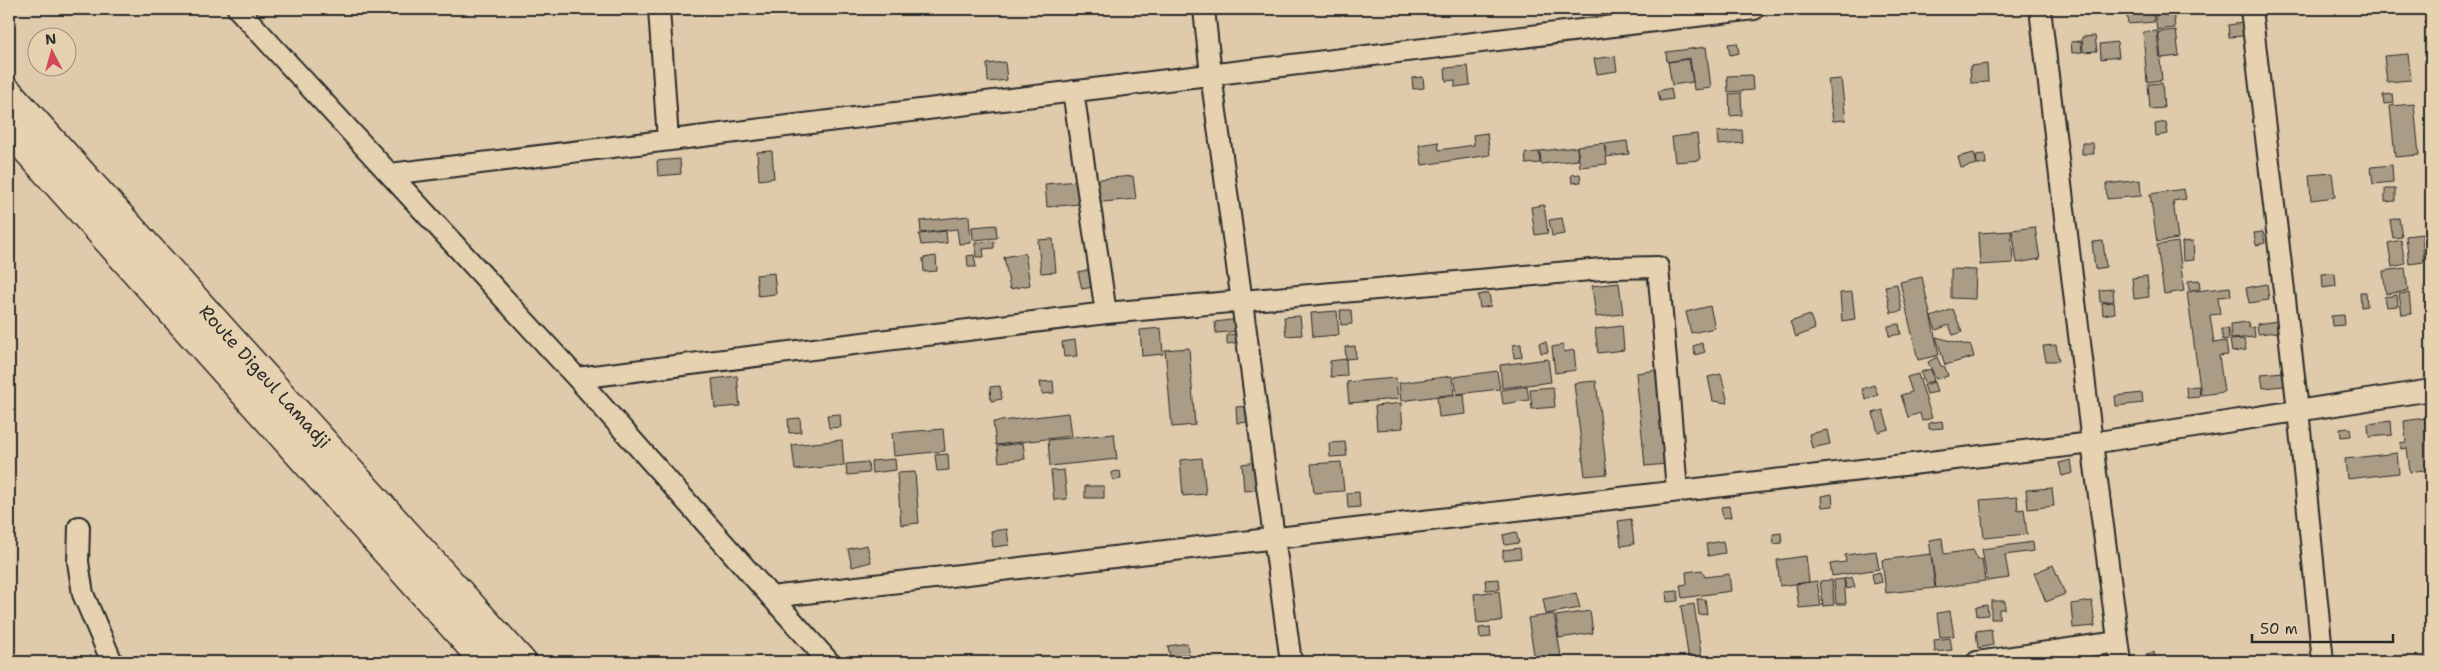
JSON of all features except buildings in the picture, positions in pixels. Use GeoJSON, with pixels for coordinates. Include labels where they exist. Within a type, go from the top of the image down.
{"type":"FeatureCollection","features":[{"type":"Feature","properties":{"kind":"main road","name":"Route Digeul Lamadji"},"geometry":{"type":"LineString","coordinates":[[9,93],[522,662]]}},
{"type":"Feature","properties":{"kind":"main road","name":"Route Digeul Lamadji"},"geometry":{"type":"LineString","coordinates":[[9,130],[486,662]]}},
{"type":"Feature","properties":{"kind":"street"},"geometry":{"type":"LineString","coordinates":[[238,9],[577,378],[829,662]]}},
{"type":"Feature","properties":{"kind":"street"},"geometry":{"type":"LineString","coordinates":[[659,9],[668,140]]}},
{"type":"Feature","properties":{"kind":"street"},"geometry":{"type":"LineString","coordinates":[[1204,9],[1211,74],[1291,662]]}},
{"type":"Feature","properties":{"kind":"street"},"geometry":{"type":"LineString","coordinates":[[390,174],[1754,9]]}},
{"type":"Feature","properties":{"kind":"street"},"geometry":{"type":"LineString","coordinates":[[2040,9],[2092,442],[2121,662]]}},
{"type":"Feature","properties":{"kind":"street"},"geometry":{"type":"LineString","coordinates":[[2250,9],[2298,410],[2324,662]]}},
{"type":"Feature","properties":{"kind":"street"},"geometry":{"type":"LineString","coordinates":[[1073,91],[1106,313]]}},
{"type":"Feature","properties":{"kind":"street"},"geometry":{"type":"LineString","coordinates":[[577,378],[1106,313],[1614,268],[1658,267],[1677,490]]}},
{"type":"Feature","properties":{"kind":"street"},"geometry":{"type":"LineString","coordinates":[[771,597],[1274,536],[2092,442],[2431,390]]}},
{"type":"Feature","properties":{"kind":"street"},"geometry":{"type":"LineString","coordinates":[[79,527],[78,562],[83,594],[112,662]]}},
{"type":"Feature","properties":{"kind":"street"},"geometry":{"type":"LineString","coordinates":[[1978,662],[2118,642]]}}]}
